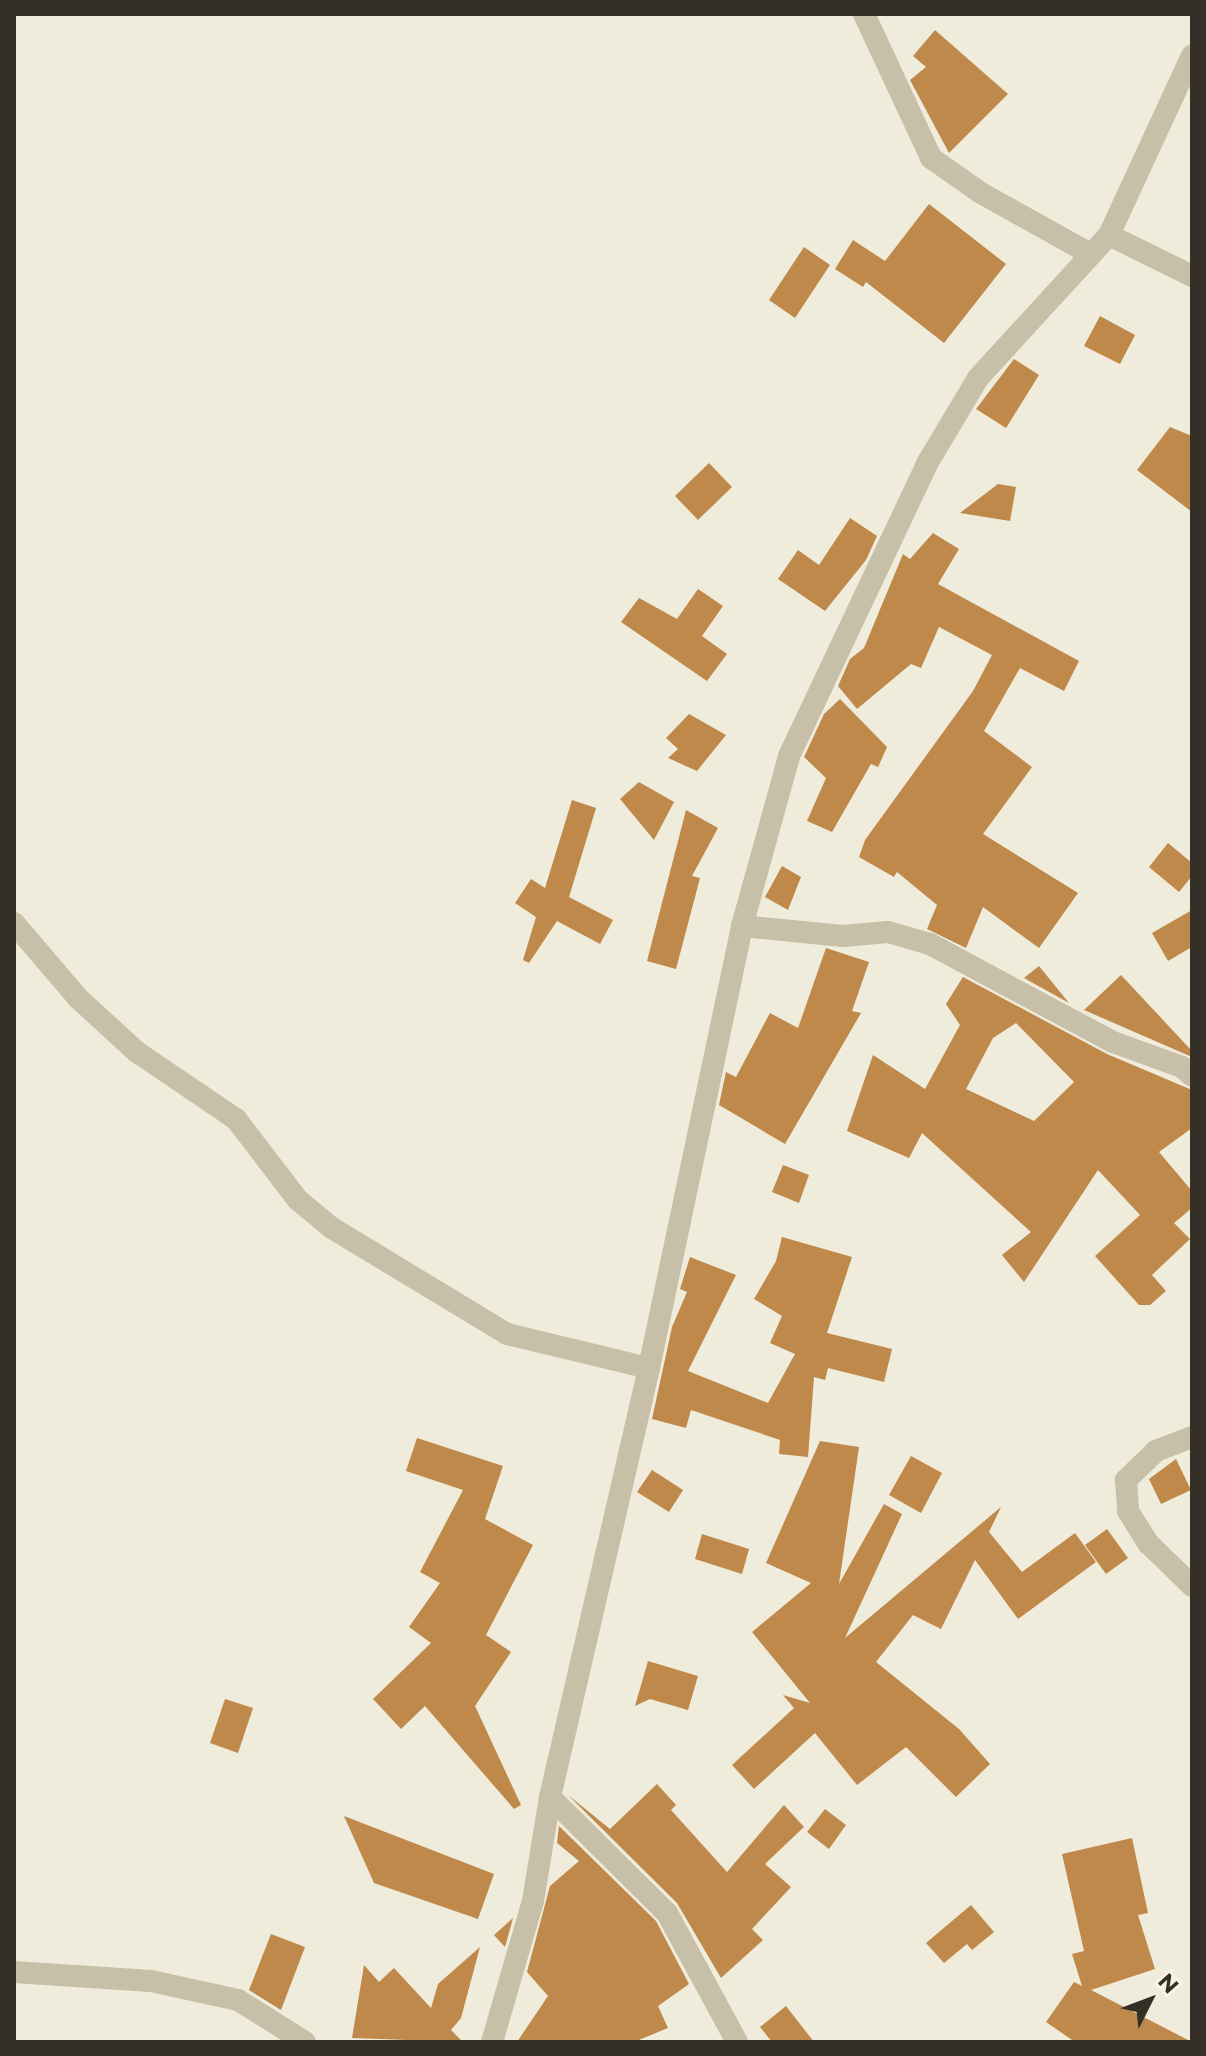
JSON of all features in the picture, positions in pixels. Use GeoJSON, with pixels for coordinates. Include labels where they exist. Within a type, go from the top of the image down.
{"type":"FeatureCollection","features":[{"type":"Feature","properties":{"kind":"street"},"geometry":{"type":"LineString","coordinates":[[864,14],[931,158],[981,193],[1089,253]]}},
{"type":"Feature","properties":{"kind":"street"},"geometry":{"type":"LineString","coordinates":[[492,2042],[533,1901],[550,1797],[649,1368],[742,926],[789,756],[928,462],[978,378],[1043,312],[1089,253],[1109,235],[1192,55]]}},
{"type":"Feature","properties":{"kind":"street"},"geometry":{"type":"LineString","coordinates":[[1109,235],[1192,276]]}},
{"type":"Feature","properties":{"kind":"street"},"geometry":{"type":"LineString","coordinates":[[14,923],[78,998],[137,1052],[236,1119],[298,1200],[332,1228],[507,1334],[649,1368]]}},
{"type":"Feature","properties":{"kind":"street"},"geometry":{"type":"LineString","coordinates":[[742,926],[843,936],[888,932],[930,944],[1113,1042],[1182,1067],[1192,1076]]}},
{"type":"Feature","properties":{"kind":"street"},"geometry":{"type":"LineString","coordinates":[[1192,1437],[1156,1451],[1126,1480],[1128,1511],[1149,1544],[1192,1586]]}},
{"type":"Feature","properties":{"kind":"street"},"geometry":{"type":"LineString","coordinates":[[550,1797],[667,1913],[737,2042]]}},
{"type":"Feature","properties":{"kind":"street"},"geometry":{"type":"LineString","coordinates":[[14,1972],[151,1981],[225,1997],[305,2042]]}},
{"type":"Feature","properties":{"kind":"building"},"geometry":{"type":"Polygon","coordinates":[[[935,30],[1008,94],[949,153],[910,80],[926,67],[913,56],[935,30]]]}},
{"type":"Feature","properties":{"kind":"building"},"geometry":{"type":"Polygon","coordinates":[[[929,204],[1006,264],[944,343],[866,282],[863,287],[835,269],[853,240],[885,261],[929,204]]]}},
{"type":"Feature","properties":{"kind":"building"},"geometry":{"type":"Polygon","coordinates":[[[804,247],[830,265],[795,318],[769,300],[804,247]]]}},
{"type":"Feature","properties":{"kind":"building"},"geometry":{"type":"Polygon","coordinates":[[[1100,316],[1135,335],[1120,364],[1084,346],[1100,316]]]}},
{"type":"Feature","properties":{"kind":"building"},"geometry":{"type":"Polygon","coordinates":[[[1014,359],[1039,375],[1006,428],[976,409],[1014,359]]]}},
{"type":"Feature","properties":{"kind":"building"},"geometry":{"type":"Polygon","coordinates":[[[1170,427],[1192,436],[1192,512],[1137,470],[1170,427]]]}},
{"type":"Feature","properties":{"kind":"building"},"geometry":{"type":"Polygon","coordinates":[[[709,463],[732,487],[698,520],[675,496],[709,463]]]}},
{"type":"Feature","properties":{"kind":"building"},"geometry":{"type":"Polygon","coordinates":[[[998,484],[1016,487],[1010,521],[960,513],[998,484]]]}},
{"type":"Feature","properties":{"kind":"building"},"geometry":{"type":"Polygon","coordinates":[[[850,518],[877,536],[866,560],[825,611],[778,579],[798,550],[819,565],[850,518]]]}},
{"type":"Feature","properties":{"kind":"building"},"geometry":{"type":"Polygon","coordinates":[[[933,533],[959,549],[938,584],[1079,661],[1064,691],[1020,668],[984,731],[1032,767],[983,834],[1078,893],[1039,948],[983,907],[966,948],[927,929],[937,905],[897,872],[894,877],[859,857],[865,840],[973,691],[992,655],[939,627],[921,668],[911,664],[857,709],[838,686],[850,659],[864,648],[903,554],[910,559],[933,533]]]}},
{"type":"Feature","properties":{"kind":"building"},"geometry":{"type":"Polygon","coordinates":[[[698,589],[723,606],[702,636],[727,654],[707,681],[621,622],[639,598],[677,619],[698,589]]]}},
{"type":"Feature","properties":{"kind":"building"},"geometry":{"type":"Polygon","coordinates":[[[840,699],[887,747],[878,767],[871,764],[832,832],[807,821],[826,778],[804,757],[824,714],[840,699]]]}},
{"type":"Feature","properties":{"kind":"building"},"geometry":{"type":"Polygon","coordinates":[[[689,714],[726,735],[697,771],[668,758],[678,749],[666,738],[689,714]]]}},
{"type":"Feature","properties":{"kind":"building"},"geometry":{"type":"Polygon","coordinates":[[[639,782],[674,802],[654,840],[620,799],[639,782]]]}},
{"type":"Feature","properties":{"kind":"building"},"geometry":{"type":"Polygon","coordinates":[[[572,800],[596,808],[569,897],[613,920],[600,944],[557,921],[529,963],[523,960],[536,917],[515,903],[531,879],[545,888],[572,800]]]}},
{"type":"Feature","properties":{"kind":"building"},"geometry":{"type":"Polygon","coordinates":[[[686,810],[718,828],[692,876],[700,878],[676,969],[647,961],[686,810]]]}},
{"type":"Feature","properties":{"kind":"building"},"geometry":{"type":"Polygon","coordinates":[[[1168,843],[1192,863],[1192,876],[1179,892],[1149,867],[1168,843]]]}},
{"type":"Feature","properties":{"kind":"building"},"geometry":{"type":"Polygon","coordinates":[[[782,866],[801,877],[788,910],[765,897],[782,866]]]}},
{"type":"Feature","properties":{"kind":"building"},"geometry":{"type":"Polygon","coordinates":[[[1192,910],[1192,947],[1168,961],[1152,933],[1192,910]]]}},
{"type":"Feature","properties":{"kind":"building"},"geometry":{"type":"Polygon","coordinates":[[[826,948],[869,962],[852,1011],[861,1013],[785,1144],[719,1105],[726,1072],[736,1077],[770,1013],[798,1028],[826,948]]]}},
{"type":"Feature","properties":{"kind":"building"},"geometry":{"type":"Polygon","coordinates":[[[1039,966],[1069,1003],[1024,978],[1039,966]]]}},
{"type":"Feature","properties":{"kind":"building"},"geometry":{"type":"Polygon","coordinates":[[[1121,975],[1192,1051],[1192,1057],[1084,1010],[1121,975]]]}},
{"type":"Feature","properties":{"kind":"building"},"geometry":{"type":"Polygon","coordinates":[[[963,977],[1107,1054],[1192,1090],[1192,1128],[1159,1152],[1192,1191],[1192,1208],[1174,1223],[1190,1239],[1152,1275],[1166,1291],[1150,1305],[1139,1305],[1095,1256],[1140,1215],[1098,1170],[1024,1282],[1002,1255],[1031,1232],[922,1133],[909,1158],[847,1131],[873,1055],[925,1089],[960,1025],[946,1004],[963,977]],[[1016,1023],[993,1038],[966,1089],[1034,1121],[1074,1082],[1016,1023]]]}},
{"type":"Feature","properties":{"kind":"building"},"geometry":{"type":"Polygon","coordinates":[[[783,1165],[809,1175],[799,1203],[772,1192],[783,1165]]]}},
{"type":"Feature","properties":{"kind":"building"},"geometry":{"type":"Polygon","coordinates":[[[782,1237],[852,1257],[827,1333],[892,1349],[884,1382],[828,1368],[825,1380],[814,1377],[808,1457],[779,1454],[780,1440],[691,1410],[686,1428],[652,1419],[672,1327],[687,1292],[680,1289],[690,1257],[736,1275],[688,1371],[768,1403],[795,1354],[770,1343],[782,1316],[754,1299],[776,1261],[782,1237]]]}},
{"type":"Feature","properties":{"kind":"building"},"geometry":{"type":"Polygon","coordinates":[[[417,1438],[503,1466],[485,1519],[533,1545],[486,1635],[511,1652],[475,1706],[521,1805],[514,1809],[425,1706],[401,1729],[373,1699],[431,1643],[409,1627],[440,1583],[420,1572],[463,1490],[406,1471],[417,1438]]]}},
{"type":"Feature","properties":{"kind":"building"},"geometry":{"type":"Polygon","coordinates":[[[820,1441],[859,1447],[839,1584],[884,1504],[902,1514],[845,1638],[1001,1507],[989,1532],[1022,1572],[1075,1533],[1096,1562],[1018,1619],[975,1560],[941,1629],[913,1615],[876,1662],[959,1729],[990,1764],[956,1797],[906,1747],[857,1785],[815,1733],[754,1789],[732,1765],[794,1708],[783,1695],[810,1703],[752,1632],[811,1583],[766,1563],[820,1441]]]}},
{"type":"Feature","properties":{"kind":"building"},"geometry":{"type":"Polygon","coordinates":[[[911,1456],[942,1473],[921,1513],[889,1495],[911,1456]]]}},
{"type":"Feature","properties":{"kind":"building"},"geometry":{"type":"Polygon","coordinates":[[[1176,1459],[1191,1490],[1161,1504],[1149,1479],[1176,1459]]]}},
{"type":"Feature","properties":{"kind":"building"},"geometry":{"type":"Polygon","coordinates":[[[652,1470],[683,1490],[669,1512],[637,1492],[652,1470]]]}},
{"type":"Feature","properties":{"kind":"building"},"geometry":{"type":"Polygon","coordinates":[[[1107,1529],[1128,1558],[1106,1574],[1085,1545],[1107,1529]]]}},
{"type":"Feature","properties":{"kind":"building"},"geometry":{"type":"Polygon","coordinates":[[[702,1534],[749,1549],[742,1574],[695,1559],[702,1534]]]}},
{"type":"Feature","properties":{"kind":"building"},"geometry":{"type":"Polygon","coordinates":[[[648,1661],[698,1676],[688,1710],[650,1699],[635,1706],[648,1661]]]}},
{"type":"Feature","properties":{"kind":"building"},"geometry":{"type":"Polygon","coordinates":[[[225,1699],[253,1708],[238,1753],[210,1743],[225,1699]]]}},
{"type":"Feature","properties":{"kind":"building"},"geometry":{"type":"Polygon","coordinates":[[[657,1784],[676,1805],[671,1810],[727,1872],[784,1805],[804,1827],[765,1864],[791,1887],[752,1929],[763,1940],[721,1978],[677,1903],[568,1795],[610,1829],[657,1784]]]}},
{"type":"Feature","properties":{"kind":"building"},"geometry":{"type":"Polygon","coordinates":[[[825,1809],[846,1825],[829,1849],[807,1832],[825,1809]]]}},
{"type":"Feature","properties":{"kind":"building"},"geometry":{"type":"Polygon","coordinates":[[[344,1816],[494,1874],[478,1919],[374,1883],[344,1816]]]}},
{"type":"Feature","properties":{"kind":"building"},"geometry":{"type":"Polygon","coordinates":[[[559,1826],[656,1921],[689,1984],[658,2006],[668,2028],[634,2042],[517,2042],[548,1996],[527,1972],[550,1886],[579,1861],[557,1843],[559,1826]]]}},
{"type":"Feature","properties":{"kind":"building"},"geometry":{"type":"Polygon","coordinates":[[[1132,1838],[1148,1913],[1138,1915],[1155,1969],[1091,1990],[1192,2042],[1075,2042],[1046,2022],[1074,1982],[1082,1986],[1072,1954],[1084,1951],[1062,1854],[1132,1838]]]}},
{"type":"Feature","properties":{"kind":"building"},"geometry":{"type":"Polygon","coordinates":[[[971,1905],[994,1932],[972,1950],[967,1944],[944,1963],[926,1943],[971,1905]]]}},
{"type":"Feature","properties":{"kind":"building"},"geometry":{"type":"Polygon","coordinates":[[[513,1918],[505,1947],[494,1935],[513,1918]]]}},
{"type":"Feature","properties":{"kind":"building"},"geometry":{"type":"Polygon","coordinates":[[[271,1934],[305,1947],[281,2010],[249,1990],[271,1934]]]}},
{"type":"Feature","properties":{"kind":"building"},"geometry":{"type":"Polygon","coordinates":[[[480,1947],[461,2018],[451,2030],[463,2042],[352,2038],[364,1965],[379,1982],[394,1968],[431,2008],[438,1984],[480,1947]]]}},
{"type":"Feature","properties":{"kind":"building"},"geometry":{"type":"Polygon","coordinates":[[[786,2006],[814,2042],[772,2042],[760,2027],[786,2006]]]}}]}
